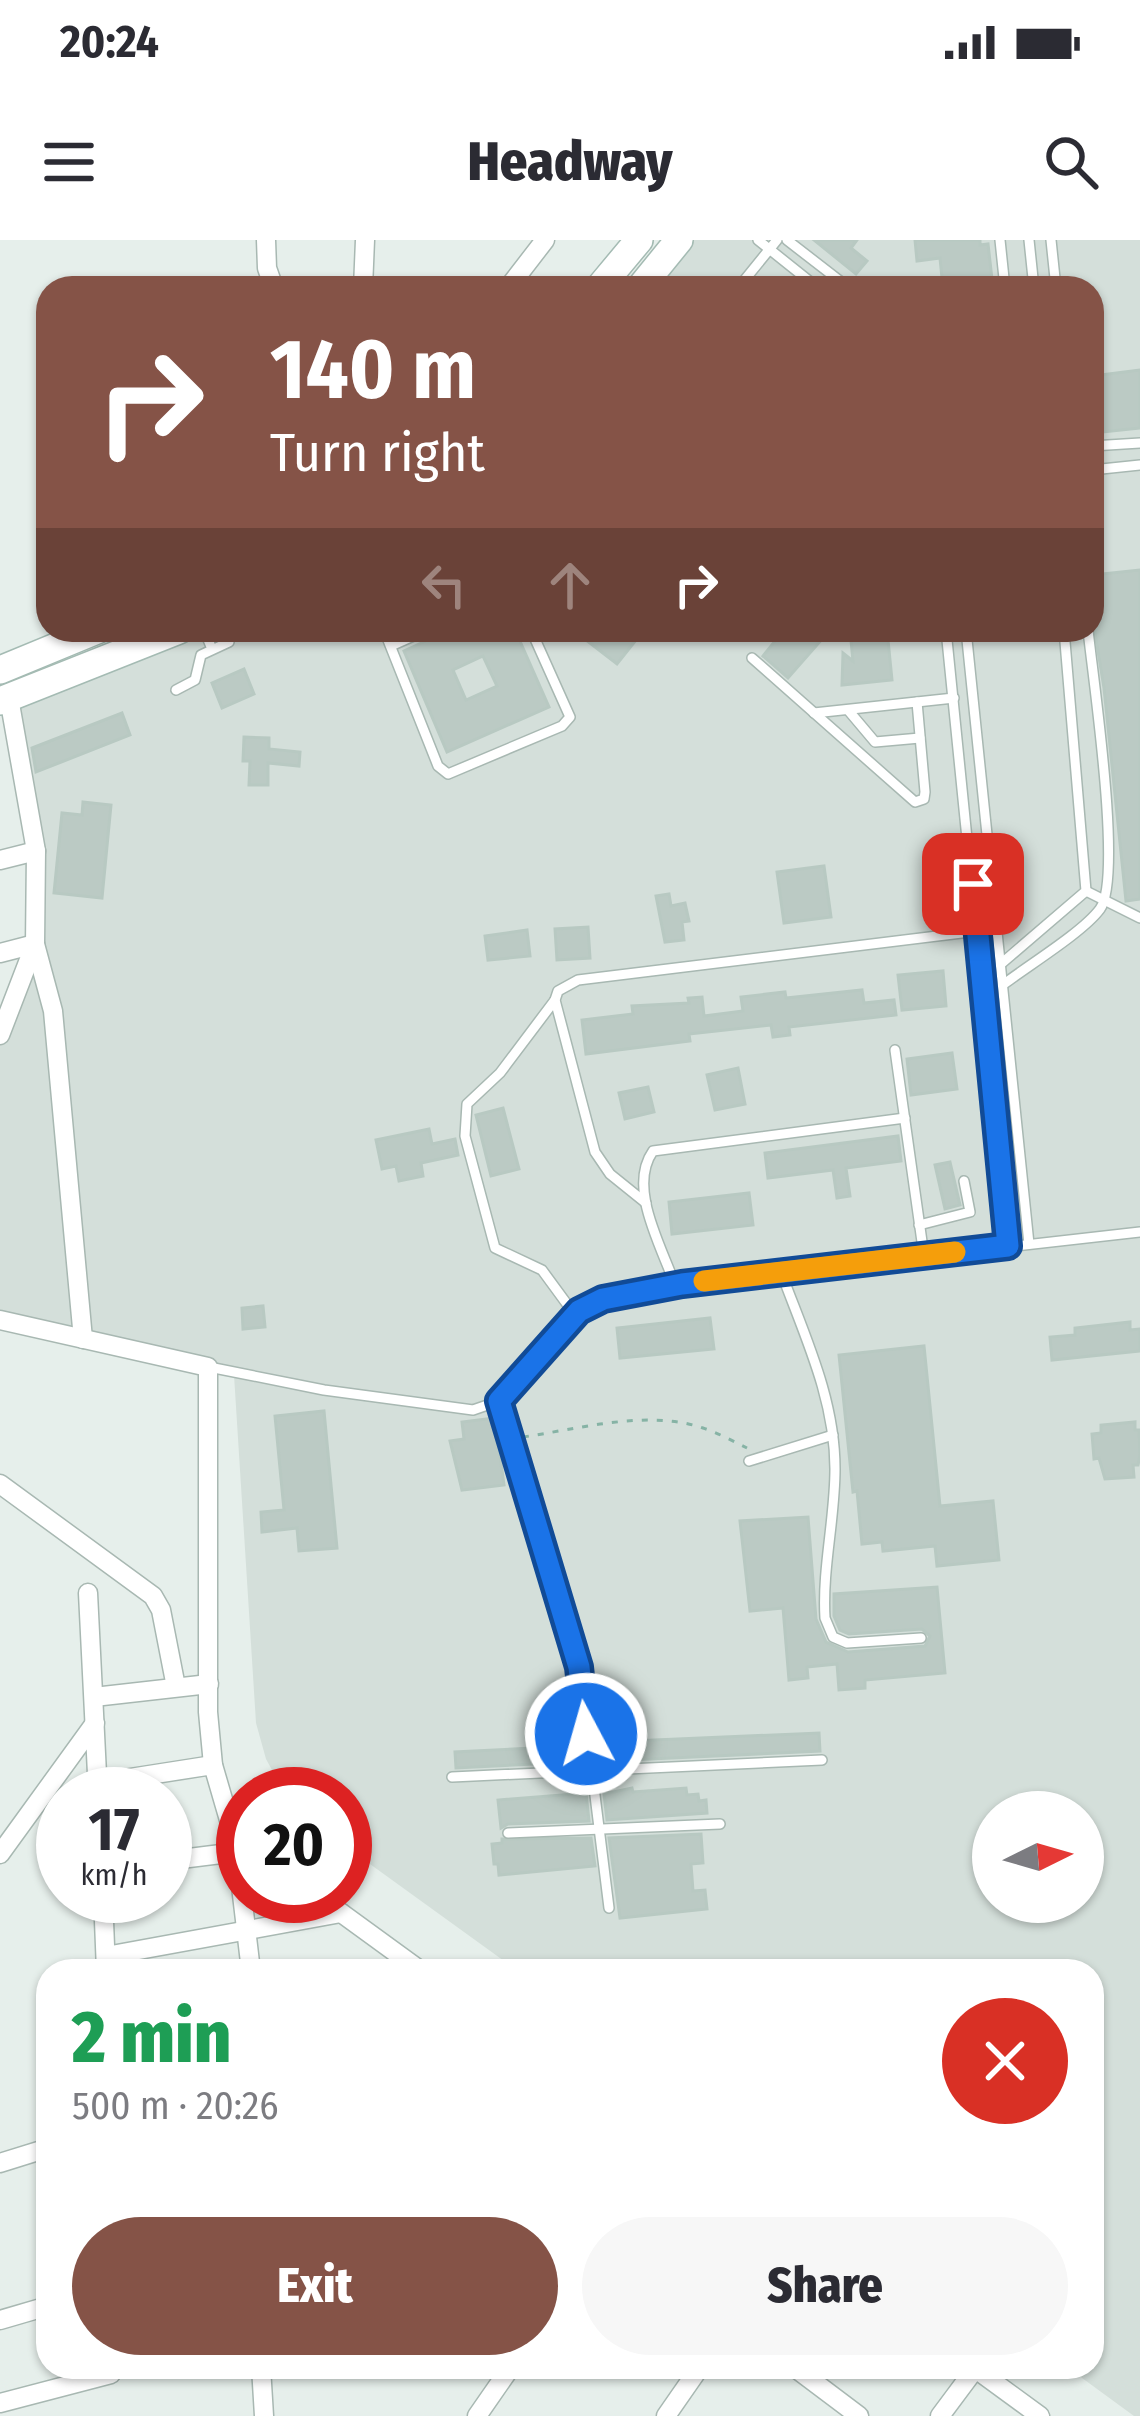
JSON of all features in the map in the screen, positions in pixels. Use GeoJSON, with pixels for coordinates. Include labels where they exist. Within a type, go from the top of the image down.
{"type":"FeatureCollection","features":[{"type":"Feature","properties":{"kind":"main road"},"geometry":{"type":"LineString","coordinates":[[609,276],[639,240]]}},
{"type":"Feature","properties":{"kind":"main road"},"geometry":{"type":"LineString","coordinates":[[650,276],[679,240]]}},
{"type":"Feature","properties":{"kind":"main road"},"geometry":{"type":"LineString","coordinates":[[68,642],[8,667],[12,697],[149,642]]}},
{"type":"Feature","properties":{"kind":"street"},"geometry":{"type":"LineString","coordinates":[[266,240],[270,276]]}},
{"type":"Feature","properties":{"kind":"street"},"geometry":{"type":"LineString","coordinates":[[363,276],[365,240]]}},
{"type":"Feature","properties":{"kind":"street"},"geometry":{"type":"LineString","coordinates":[[517,276],[545,240]]}},
{"type":"Feature","properties":{"kind":"street"},"geometry":{"type":"LineString","coordinates":[[12,697],[36,851],[35,944],[53,1011],[82,1339]]}},
{"type":"Feature","properties":{"kind":"street"},"geometry":{"type":"LineString","coordinates":[[0,860],[36,851]]}},
{"type":"Feature","properties":{"kind":"street"},"geometry":{"type":"LineString","coordinates":[[0,953],[35,944]]}},
{"type":"Feature","properties":{"kind":"street"},"geometry":{"type":"LineString","coordinates":[[1,1031],[35,944]]}},
{"type":"Feature","properties":{"kind":"street"},"geometry":{"type":"LineString","coordinates":[[0,1320],[208,1367],[209,1684],[216,1775]]}},
{"type":"Feature","properties":{"kind":"street"},"geometry":{"type":"LineString","coordinates":[[0,1484],[153,1596],[161,1610],[176,1688]]}},
{"type":"Feature","properties":{"kind":"street"},"geometry":{"type":"LineString","coordinates":[[88,1593],[97,1767]]}},
{"type":"Feature","properties":{"kind":"street"},"geometry":{"type":"LineString","coordinates":[[94,1697],[209,1684]]}},
{"type":"Feature","properties":{"kind":"street"},"geometry":{"type":"LineString","coordinates":[[0,1854],[95,1723]]}},
{"type":"Feature","properties":{"kind":"street"},"geometry":{"type":"LineString","coordinates":[[192,1769],[213,1765]]}},
{"type":"Feature","properties":{"kind":"street"},"geometry":{"type":"LineString","coordinates":[[104,1923],[106,1959]]}},
{"type":"Feature","properties":{"kind":"street"},"geometry":{"type":"LineString","coordinates":[[245,1923],[249,1959]]}},
{"type":"Feature","properties":{"kind":"street"},"geometry":{"type":"LineString","coordinates":[[125,1959],[294,1923]]}},
{"type":"Feature","properties":{"kind":"street"},"geometry":{"type":"LineString","coordinates":[[355,1923],[404,1959]]}},
{"type":"Feature","properties":{"kind":"street"},"geometry":{"type":"LineString","coordinates":[[0,2163],[36,2152]]}},
{"type":"Feature","properties":{"kind":"street"},"geometry":{"type":"LineString","coordinates":[[0,2320],[36,2310]]}},
{"type":"Feature","properties":{"kind":"street"},"geometry":{"type":"LineString","coordinates":[[0,2403],[92,2379]]}},
{"type":"Feature","properties":{"kind":"street"},"geometry":{"type":"LineString","coordinates":[[262,2379],[264,2416]]}},
{"type":"Feature","properties":{"kind":"street"},"geometry":{"type":"LineString","coordinates":[[477,2416],[503,2379]]}},
{"type":"Feature","properties":{"kind":"street"},"geometry":{"type":"LineString","coordinates":[[666,2416],[692,2379]]}},
{"type":"Feature","properties":{"kind":"street"},"geometry":{"type":"LineString","coordinates":[[810,2379],[859,2416]]}},
{"type":"Feature","properties":{"kind":"street"},"geometry":{"type":"LineString","coordinates":[[940,2416],[966,2379]]}},
{"type":"Feature","properties":{"kind":"street"},"geometry":{"type":"LineString","coordinates":[[989,2379],[1040,2416]]}},
{"type":"Feature","properties":{"kind":"street"},"geometry":{"type":"LineString","coordinates":[[823,2416],[836,2399]]}},
{"type":"Feature","properties":{"kind":"lane"},"geometry":{"type":"LineString","coordinates":[[758,240],[774,245],[806,276]]}},
{"type":"Feature","properties":{"kind":"lane"},"geometry":{"type":"LineString","coordinates":[[788,240],[834,276]]}},
{"type":"Feature","properties":{"kind":"lane"},"geometry":{"type":"LineString","coordinates":[[1000,240],[1004,276]]}},
{"type":"Feature","properties":{"kind":"lane"},"geometry":{"type":"LineString","coordinates":[[1029,240],[1033,276]]}},
{"type":"Feature","properties":{"kind":"lane"},"geometry":{"type":"LineString","coordinates":[[1051,240],[1055,276]]}},
{"type":"Feature","properties":{"kind":"lane"},"geometry":{"type":"LineString","coordinates":[[748,276],[774,245]]}},
{"type":"Feature","properties":{"kind":"lane"},"geometry":{"type":"LineString","coordinates":[[1104,445],[1140,443]]}},
{"type":"Feature","properties":{"kind":"lane"},"geometry":{"type":"LineString","coordinates":[[1104,469],[1140,465]]}},
{"type":"Feature","properties":{"kind":"lane"},"geometry":{"type":"LineString","coordinates":[[209,642],[212,649]]}},
{"type":"Feature","properties":{"kind":"lane"},"geometry":{"type":"LineString","coordinates":[[176,690],[195,680],[197,661],[229,642]]}},
{"type":"Feature","properties":{"kind":"lane"},"geometry":{"type":"LineString","coordinates":[[389,642],[438,766],[448,774],[562,726],[570,717],[536,642]]}},
{"type":"Feature","properties":{"kind":"lane"},"geometry":{"type":"LineString","coordinates":[[391,646],[400,642]]}},
{"type":"Feature","properties":{"kind":"lane"},"geometry":{"type":"LineString","coordinates":[[947,642],[1008,1246]]}},
{"type":"Feature","properties":{"kind":"lane"},"geometry":{"type":"LineString","coordinates":[[968,642],[1029,1244]]}},
{"type":"Feature","properties":{"kind":"lane"},"geometry":{"type":"LineString","coordinates":[[1065,642],[1086,891]]}},
{"type":"Feature","properties":{"kind":"lane"},"geometry":{"type":"LineString","coordinates":[[1004,985],[1094,915],[1104,902],[1108,884],[1105,794],[1089,642]]}},
{"type":"Feature","properties":{"kind":"lane"},"geometry":{"type":"LineString","coordinates":[[752,658],[914,802],[924,799],[926,792],[917,702]]}},
{"type":"Feature","properties":{"kind":"lane"},"geometry":{"type":"LineString","coordinates":[[814,713],[954,698]]}},
{"type":"Feature","properties":{"kind":"lane"},"geometry":{"type":"LineString","coordinates":[[848,710],[875,742],[920,738]]}},
{"type":"Feature","properties":{"kind":"lane"},"geometry":{"type":"LineString","coordinates":[[1002,963],[1086,891]]}},
{"type":"Feature","properties":{"kind":"lane"},"geometry":{"type":"LineString","coordinates":[[1086,891],[1140,918]]}},
{"type":"Feature","properties":{"kind":"lane"},"geometry":{"type":"LineString","coordinates":[[575,1315],[542,1270],[495,1248],[465,1136],[465,1115],[473,1096],[500,1073],[558,991],[578,980],[978,931]]}},
{"type":"Feature","properties":{"kind":"lane"},"geometry":{"type":"LineString","coordinates":[[555,1000],[595,1152],[610,1174],[646,1203]]}},
{"type":"Feature","properties":{"kind":"lane"},"geometry":{"type":"LineString","coordinates":[[895,1050],[924,1256]]}},
{"type":"Feature","properties":{"kind":"lane"},"geometry":{"type":"LineString","coordinates":[[675,1285],[646,1203],[643,1178],[653,1151],[904,1118]]}},
{"type":"Feature","properties":{"kind":"lane"},"geometry":{"type":"LineString","coordinates":[[919,1225],[970,1212],[964,1181]]}},
{"type":"Feature","properties":{"kind":"lane"},"geometry":{"type":"LineString","coordinates":[[208,1367],[473,1410],[499,1401],[575,1315],[603,1299],[675,1285],[1140,1232]]}},
{"type":"Feature","properties":{"kind":"lane"},"geometry":{"type":"LineString","coordinates":[[782,1272],[827,1395],[833,1435],[835,1471],[824,1606],[829,1629],[838,1641],[847,1643],[921,1638]]}},
{"type":"Feature","properties":{"kind":"lane"},"geometry":{"type":"LineString","coordinates":[[499,1401],[579,1667],[609,1908]]}},
{"type":"Feature","properties":{"kind":"lane"},"geometry":{"type":"LineString","coordinates":[[749,1461],[833,1435]]}},
{"type":"Feature","properties":{"kind":"lane"},"geometry":{"type":"LineString","coordinates":[[452,1777],[822,1760]]}},
{"type":"Feature","properties":{"kind":"lane"},"geometry":{"type":"LineString","coordinates":[[508,1833],[720,1824]]}},
{"type":"Feature","properties":{"kind":"path"},"geometry":{"type":"LineString","coordinates":[[510,1438],[629,1422],[678,1424],[699,1426],[765,1456]]}},
{"type":"Feature","properties":{"kind":"shaded area"},"geometry":{"type":"Polygon","coordinates":[[[676,240],[1140,240],[1140,2416],[1083,2379],[1104,2379],[1104,1959],[501,1959],[372,1866],[372,1767],[270,1767],[256,1723],[234,1375],[0,1317],[0,1030],[31,947],[36,851],[14,698],[149,642],[1104,642],[1104,276],[646,276],[676,240]]]}},
{"type":"Feature","properties":{"kind":"building"},"geometry":{"type":"Polygon","coordinates":[[[814,240],[857,240],[851,248],[867,261],[856,274],[814,240]]]}},
{"type":"Feature","properties":{"kind":"building"},"geometry":{"type":"Polygon","coordinates":[[[915,240],[980,240],[980,245],[988,244],[992,276],[942,276],[940,258],[917,261],[915,240]]]}},
{"type":"Feature","properties":{"kind":"building"},"geometry":{"type":"Polygon","coordinates":[[[1140,370],[1140,428],[1104,432],[1104,374],[1140,370]]]}},
{"type":"Feature","properties":{"kind":"building"},"geometry":{"type":"Polygon","coordinates":[[[1140,570],[1140,899],[1126,901],[1097,642],[1104,642],[1104,574],[1140,570]]]}},
{"type":"Feature","properties":{"kind":"building"},"geometry":{"type":"Polygon","coordinates":[[[424,642],[520,642],[549,707],[447,752],[404,651],[424,642]],[[483,656],[453,670],[466,700],[497,686],[483,656]]]}},
{"type":"Feature","properties":{"kind":"building"},"geometry":{"type":"Polygon","coordinates":[[[589,642],[634,642],[617,664],[589,642]]]}},
{"type":"Feature","properties":{"kind":"building"},"geometry":{"type":"Polygon","coordinates":[[[774,642],[820,642],[788,678],[763,656],[774,642]]]}},
{"type":"Feature","properties":{"kind":"building"},"geometry":{"type":"Polygon","coordinates":[[[851,642],[888,642],[892,680],[842,685],[843,653],[853,661],[851,642]]]}},
{"type":"Feature","properties":{"kind":"building"},"geometry":{"type":"Polygon","coordinates":[[[244,669],[254,694],[222,708],[212,683],[244,669]]]}},
{"type":"Feature","properties":{"kind":"building"},"geometry":{"type":"Polygon","coordinates":[[[122,713],[130,735],[36,772],[32,748],[122,713]]]}},
{"type":"Feature","properties":{"kind":"building"},"geometry":{"type":"Polygon","coordinates":[[[244,737],[269,738],[269,749],[300,752],[299,766],[268,763],[268,785],[249,785],[244,737]]]}},
{"type":"Feature","properties":{"kind":"building"},"geometry":{"type":"Polygon","coordinates":[[[83,802],[111,805],[102,898],[54,893],[62,813],[82,815],[83,802]]]}},
{"type":"Feature","properties":{"kind":"building"},"geometry":{"type":"Polygon","coordinates":[[[824,866],[831,917],[784,923],[777,872],[824,866]]]}},
{"type":"Feature","properties":{"kind":"building"},"geometry":{"type":"Polygon","coordinates":[[[669,894],[671,906],[685,903],[689,921],[682,922],[684,940],[665,942],[656,896],[669,894]]]}},
{"type":"Feature","properties":{"kind":"building"},"geometry":{"type":"Polygon","coordinates":[[[588,927],[590,958],[557,960],[555,929],[588,927]]]}},
{"type":"Feature","properties":{"kind":"building"},"geometry":{"type":"Polygon","coordinates":[[[527,930],[530,956],[488,960],[485,936],[527,930]]]}},
{"type":"Feature","properties":{"kind":"building"},"geometry":{"type":"Polygon","coordinates":[[[943,971],[946,1006],[902,1010],[898,975],[943,971]]]}},
{"type":"Feature","properties":{"kind":"building"},"geometry":{"type":"Polygon","coordinates":[[[862,990],[864,1003],[894,1000],[896,1015],[789,1027],[790,1035],[773,1037],[771,1025],[689,1034],[690,1041],[586,1054],[582,1020],[633,1014],[632,1006],[689,1003],[688,998],[702,997],[704,1016],[743,1011],[741,997],[862,990]]]}},
{"type":"Feature","properties":{"kind":"building"},"geometry":{"type":"Polygon","coordinates":[[[952,1053],[957,1089],[911,1095],[907,1059],[952,1053]]]}},
{"type":"Feature","properties":{"kind":"building"},"geometry":{"type":"Polygon","coordinates":[[[738,1068],[745,1104],[715,1110],[707,1075],[738,1068]]]}},
{"type":"Feature","properties":{"kind":"building"},"geometry":{"type":"Polygon","coordinates":[[[648,1087],[654,1112],[625,1119],[619,1093],[648,1087]]]}},
{"type":"Feature","properties":{"kind":"building"},"geometry":{"type":"Polygon","coordinates":[[[503,1108],[519,1169],[491,1176],[476,1115],[503,1108]]]}},
{"type":"Feature","properties":{"kind":"building"},"geometry":{"type":"Polygon","coordinates":[[[429,1129],[432,1144],[455,1139],[458,1155],[421,1163],[423,1176],[399,1181],[396,1166],[382,1169],[376,1140],[429,1129]]]}},
{"type":"Feature","properties":{"kind":"building"},"geometry":{"type":"Polygon","coordinates":[[[898,1136],[901,1161],[846,1168],[850,1196],[837,1198],[833,1170],[768,1178],[765,1153],[898,1136]]]}},
{"type":"Feature","properties":{"kind":"building"},"geometry":{"type":"Polygon","coordinates":[[[950,1162],[960,1205],[945,1209],[935,1165],[950,1162]]]}},
{"type":"Feature","properties":{"kind":"building"},"geometry":{"type":"Polygon","coordinates":[[[749,1193],[753,1225],[672,1234],[669,1202],[749,1193]]]}},
{"type":"Feature","properties":{"kind":"building"},"geometry":{"type":"Polygon","coordinates":[[[263,1306],[265,1327],[243,1329],[242,1308],[263,1306]]]}},
{"type":"Feature","properties":{"kind":"building"},"geometry":{"type":"Polygon","coordinates":[[[710,1318],[714,1349],[620,1358],[617,1328],[710,1318]]]}},
{"type":"Feature","properties":{"kind":"building"},"geometry":{"type":"Polygon","coordinates":[[[1130,1322],[1130,1330],[1140,1329],[1140,1351],[1052,1360],[1050,1337],[1075,1335],[1075,1328],[1130,1322]]]}},
{"type":"Feature","properties":{"kind":"building"},"geometry":{"type":"Polygon","coordinates":[[[924,1346],[940,1506],[993,1501],[999,1560],[937,1566],[935,1546],[883,1551],[882,1542],[862,1544],[839,1355],[924,1346]]]}},
{"type":"Feature","properties":{"kind":"building"},"geometry":{"type":"Polygon","coordinates":[[[324,1411],[337,1548],[299,1551],[297,1528],[262,1532],[261,1512],[284,1510],[275,1416],[324,1411]]]}},
{"type":"Feature","properties":{"kind":"building"},"geometry":{"type":"Polygon","coordinates":[[[495,1418],[504,1485],[462,1490],[450,1441],[464,1439],[462,1422],[495,1418]]]}},
{"type":"Feature","properties":{"kind":"building"},"geometry":{"type":"Polygon","coordinates":[[[1135,1422],[1140,1455],[1138,1465],[1133,1465],[1134,1477],[1105,1479],[1099,1458],[1094,1459],[1092,1434],[1101,1433],[1101,1425],[1135,1422]]]}},
{"type":"Feature","properties":{"kind":"building"},"geometry":{"type":"Polygon","coordinates":[[[808,1517],[816,1619],[826,1642],[848,1652],[925,1646],[930,1636],[922,1629],[849,1634],[840,1630],[834,1616],[834,1594],[937,1587],[945,1673],[865,1680],[865,1688],[839,1690],[837,1664],[807,1667],[808,1678],[789,1680],[783,1608],[750,1611],[740,1521],[808,1517]]]}},
{"type":"Feature","properties":{"kind":"building"},"geometry":{"type":"Polygon","coordinates":[[[629,1706],[631,1741],[819,1733],[820,1751],[608,1761],[606,1708],[629,1706]]]}},
{"type":"Feature","properties":{"kind":"building"},"geometry":{"type":"Polygon","coordinates":[[[553,1747],[554,1763],[456,1768],[455,1752],[553,1747]]]}},
{"type":"Feature","properties":{"kind":"building"},"geometry":{"type":"Polygon","coordinates":[[[632,1788],[633,1792],[686,1788],[687,1795],[698,1794],[699,1801],[706,1800],[707,1813],[607,1820],[604,1794],[632,1788]]]}},
{"type":"Feature","properties":{"kind":"building"},"geometry":{"type":"Polygon","coordinates":[[[586,1793],[589,1821],[501,1828],[498,1800],[586,1793]]]}},
{"type":"Feature","properties":{"kind":"building"},"geometry":{"type":"Polygon","coordinates":[[[701,1834],[703,1863],[691,1864],[693,1891],[705,1890],[707,1909],[620,1918],[609,1838],[701,1834]]]}},
{"type":"Feature","properties":{"kind":"building"},"geometry":{"type":"Polygon","coordinates":[[[591,1838],[595,1866],[499,1875],[498,1864],[494,1864],[492,1844],[502,1839],[591,1838]]]}},
{"type":"Feature","properties":{"kind":"slow traffic"},"geometry":{"type":"LineString","coordinates":[[704,1281],[955,1252]]}},
{"type":"Feature","properties":{"kind":"route"},"geometry":{"type":"LineString","coordinates":[[586,1734],[579,1667],[499,1401],[579,1311],[603,1299],[682,1284],[1008,1246],[973,884]]}}]}
